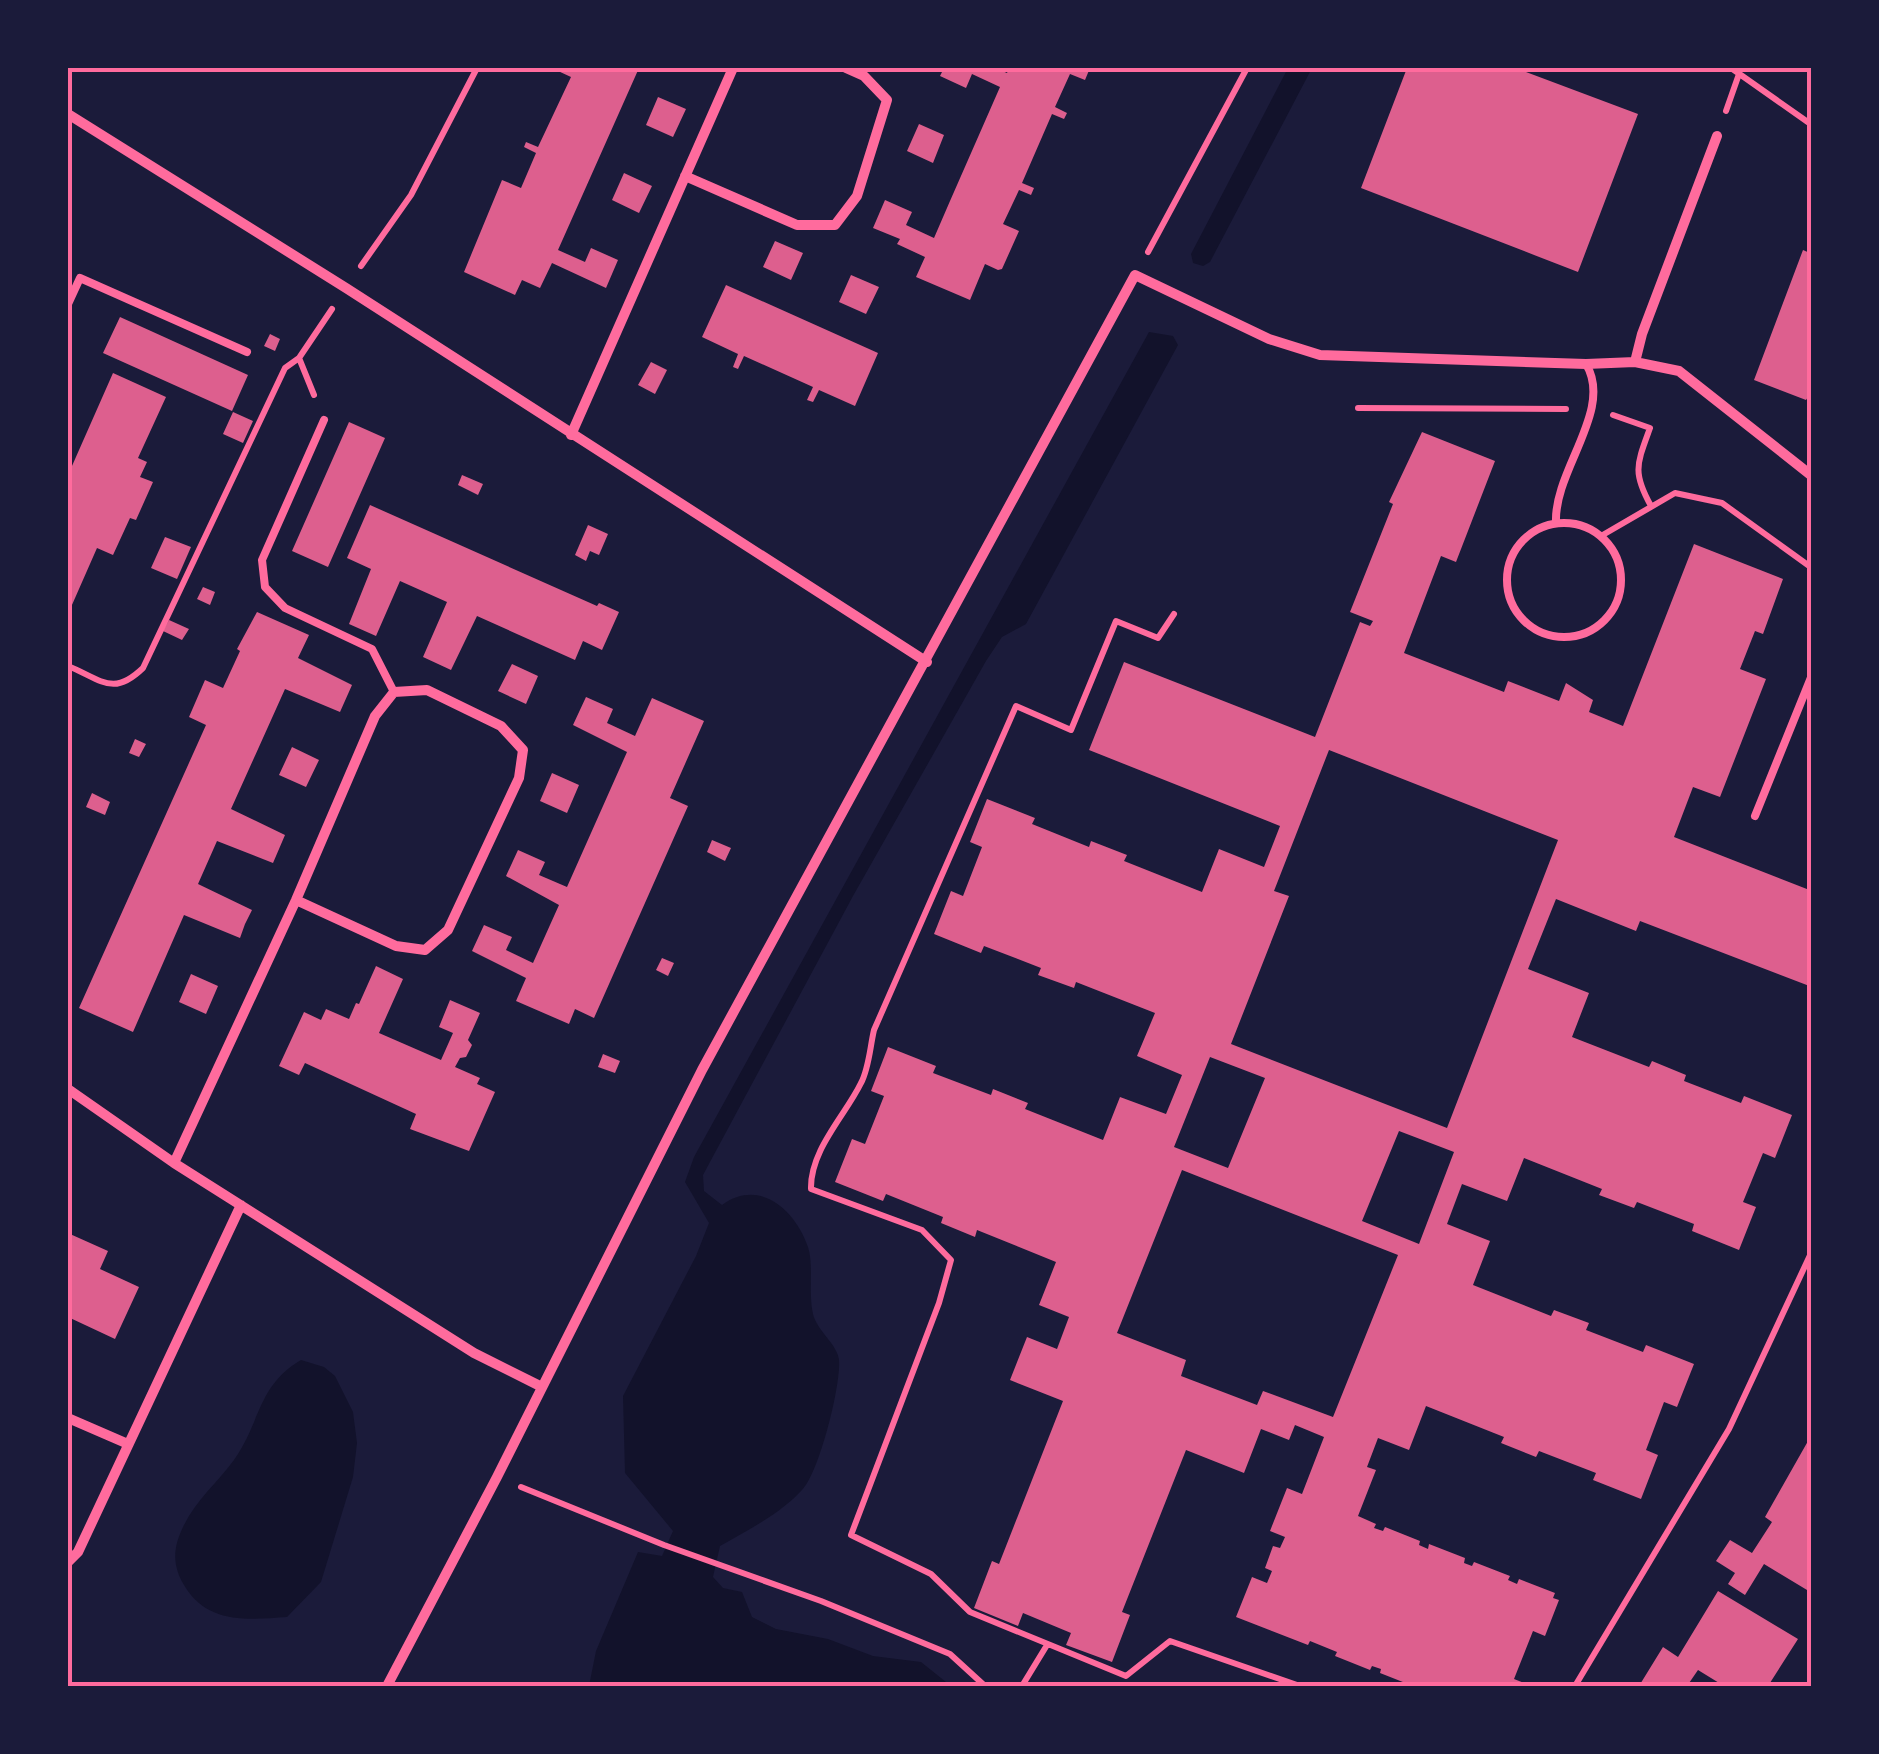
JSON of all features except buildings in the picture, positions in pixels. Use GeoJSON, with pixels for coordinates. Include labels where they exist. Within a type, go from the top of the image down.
{"type":"FeatureCollection","features":[{"type":"Feature","properties":{"kind":"street"},"geometry":{"type":"LineString","coordinates":[[571,434],[732,68]]}},
{"type":"Feature","properties":{"kind":"street"},"geometry":{"type":"LineString","coordinates":[[685,176],[798,225],[835,226],[856,196],[887,100],[864,76],[846,68]]}},
{"type":"Feature","properties":{"kind":"street"},"geometry":{"type":"LineString","coordinates":[[68,114],[927,662]]}},
{"type":"Feature","properties":{"kind":"street"},"geometry":{"type":"LineString","coordinates":[[1634,362],[1717,136]]}},
{"type":"Feature","properties":{"kind":"street"},"geometry":{"type":"LineString","coordinates":[[387,1686],[498,1477],[702,1070],[1136,275],[1269,339],[1320,354],[1586,364],[1634,362],[1679,371],[1812,476]]}},
{"type":"Feature","properties":{"kind":"street"},"geometry":{"type":"LineString","coordinates":[[174,1163],[296,900],[375,716],[394,692],[427,690],[501,726],[523,750],[519,778],[448,930],[425,950],[396,946],[296,900]]}},
{"type":"Feature","properties":{"kind":"street"},"geometry":{"type":"LineString","coordinates":[[68,1090],[174,1163],[474,1353],[542,1387]]}},
{"type":"Feature","properties":{"kind":"street"},"geometry":{"type":"LineString","coordinates":[[68,1562],[78,1552],[241,1205]]}},
{"type":"Feature","properties":{"kind":"street"},"geometry":{"type":"LineString","coordinates":[[68,1418],[128,1444]]}},
{"type":"Feature","properties":{"kind":"lane"},"geometry":{"type":"LineString","coordinates":[[68,304],[80,278],[247,352]]}},
{"type":"Feature","properties":{"kind":"lane"},"geometry":{"type":"LineString","coordinates":[[1556,522],[1555,501],[1592,409],[1596,380],[1586,364]]}},
{"type":"Feature","properties":{"kind":"lane"},"geometry":{"type":"LineString","coordinates":[[324,420],[262,560],[264,587],[285,608],[372,649],[394,692]]}},
{"type":"Feature","properties":{"kind":"lane"},"geometry":{"type":"LineString","coordinates":[[1556,522],[1584,525],[1602,536],[1621,571],[1620,591],[1613,609],[1600,625],[1577,636],[1540,633],[1524,622],[1509,598],[1506,579],[1517,546],[1532,532],[1556,522]]}},
{"type":"Feature","properties":{"kind":"lane"},"geometry":{"type":"LineString","coordinates":[[1755,816],[1812,675]]}},
{"type":"Feature","properties":{"kind":"path"},"geometry":{"type":"LineString","coordinates":[[68,666],[114,686],[127,684],[143,668],[285,368],[299,358],[411,195],[476,68]]}},
{"type":"Feature","properties":{"kind":"path"},"geometry":{"type":"LineString","coordinates":[[1136,275],[1247,68]]}},
{"type":"Feature","properties":{"kind":"path"},"geometry":{"type":"LineString","coordinates":[[1732,68],[1812,125]]}},
{"type":"Feature","properties":{"kind":"path"},"geometry":{"type":"LineString","coordinates":[[1717,136],[1739,74]]}},
{"type":"Feature","properties":{"kind":"path"},"geometry":{"type":"LineString","coordinates":[[299,358],[324,420]]}},
{"type":"Feature","properties":{"kind":"path"},"geometry":{"type":"LineString","coordinates":[[1358,408],[1592,409],[1650,428],[1637,464],[1637,481],[1651,506]]}},
{"type":"Feature","properties":{"kind":"path"},"geometry":{"type":"LineString","coordinates":[[1602,536],[1675,493],[1722,503],[1812,568]]}},
{"type":"Feature","properties":{"kind":"path"},"geometry":{"type":"LineString","coordinates":[[1174,614],[1158,638],[1116,621],[1071,730],[1016,706],[874,1030],[863,1080],[826,1140],[811,1180],[811,1189],[922,1230],[951,1260],[939,1303],[851,1534],[931,1574],[970,1612],[1126,1676],[1170,1641],[1300,1686]]}},
{"type":"Feature","properties":{"kind":"path"},"geometry":{"type":"LineString","coordinates":[[1575,1686],[1729,1429],[1812,1251]]}},
{"type":"Feature","properties":{"kind":"path"},"geometry":{"type":"LineString","coordinates":[[498,1477],[950,1654],[985,1686]]}},
{"type":"Feature","properties":{"kind":"path"},"geometry":{"type":"LineString","coordinates":[[1022,1686],[1047,1645]]}},
{"type":"Feature","properties":{"kind":"shaded area"},"geometry":{"type":"Polygon","coordinates":[[[1288,68],[1312,68],[1210,262],[1203,266],[1193,263],[1191,254],[1288,68]]]}},
{"type":"Feature","properties":{"kind":"shaded area"},"geometry":{"type":"Polygon","coordinates":[[[1149,332],[1173,336],[1178,345],[1026,624],[1002,637],[986,661],[853,896],[703,1175],[704,1191],[722,1205],[736,1197],[762,1196],[785,1210],[794,1221],[810,1254],[813,1314],[839,1360],[828,1428],[809,1481],[784,1507],[720,1546],[713,1577],[723,1588],[742,1592],[752,1617],[776,1629],[828,1639],[873,1656],[921,1662],[951,1686],[589,1686],[596,1651],[638,1552],[662,1556],[673,1531],[625,1473],[623,1396],[696,1256],[709,1223],[685,1182],[694,1157],[1149,332]]]}},
{"type":"Feature","properties":{"kind":"shaded area"},"geometry":{"type":"Polygon","coordinates":[[[301,1360],[324,1367],[335,1376],[353,1412],[357,1443],[353,1477],[321,1582],[287,1617],[242,1618],[216,1613],[193,1598],[180,1578],[175,1556],[180,1535],[194,1508],[243,1446],[276,1381],[301,1360]]]}}]}
